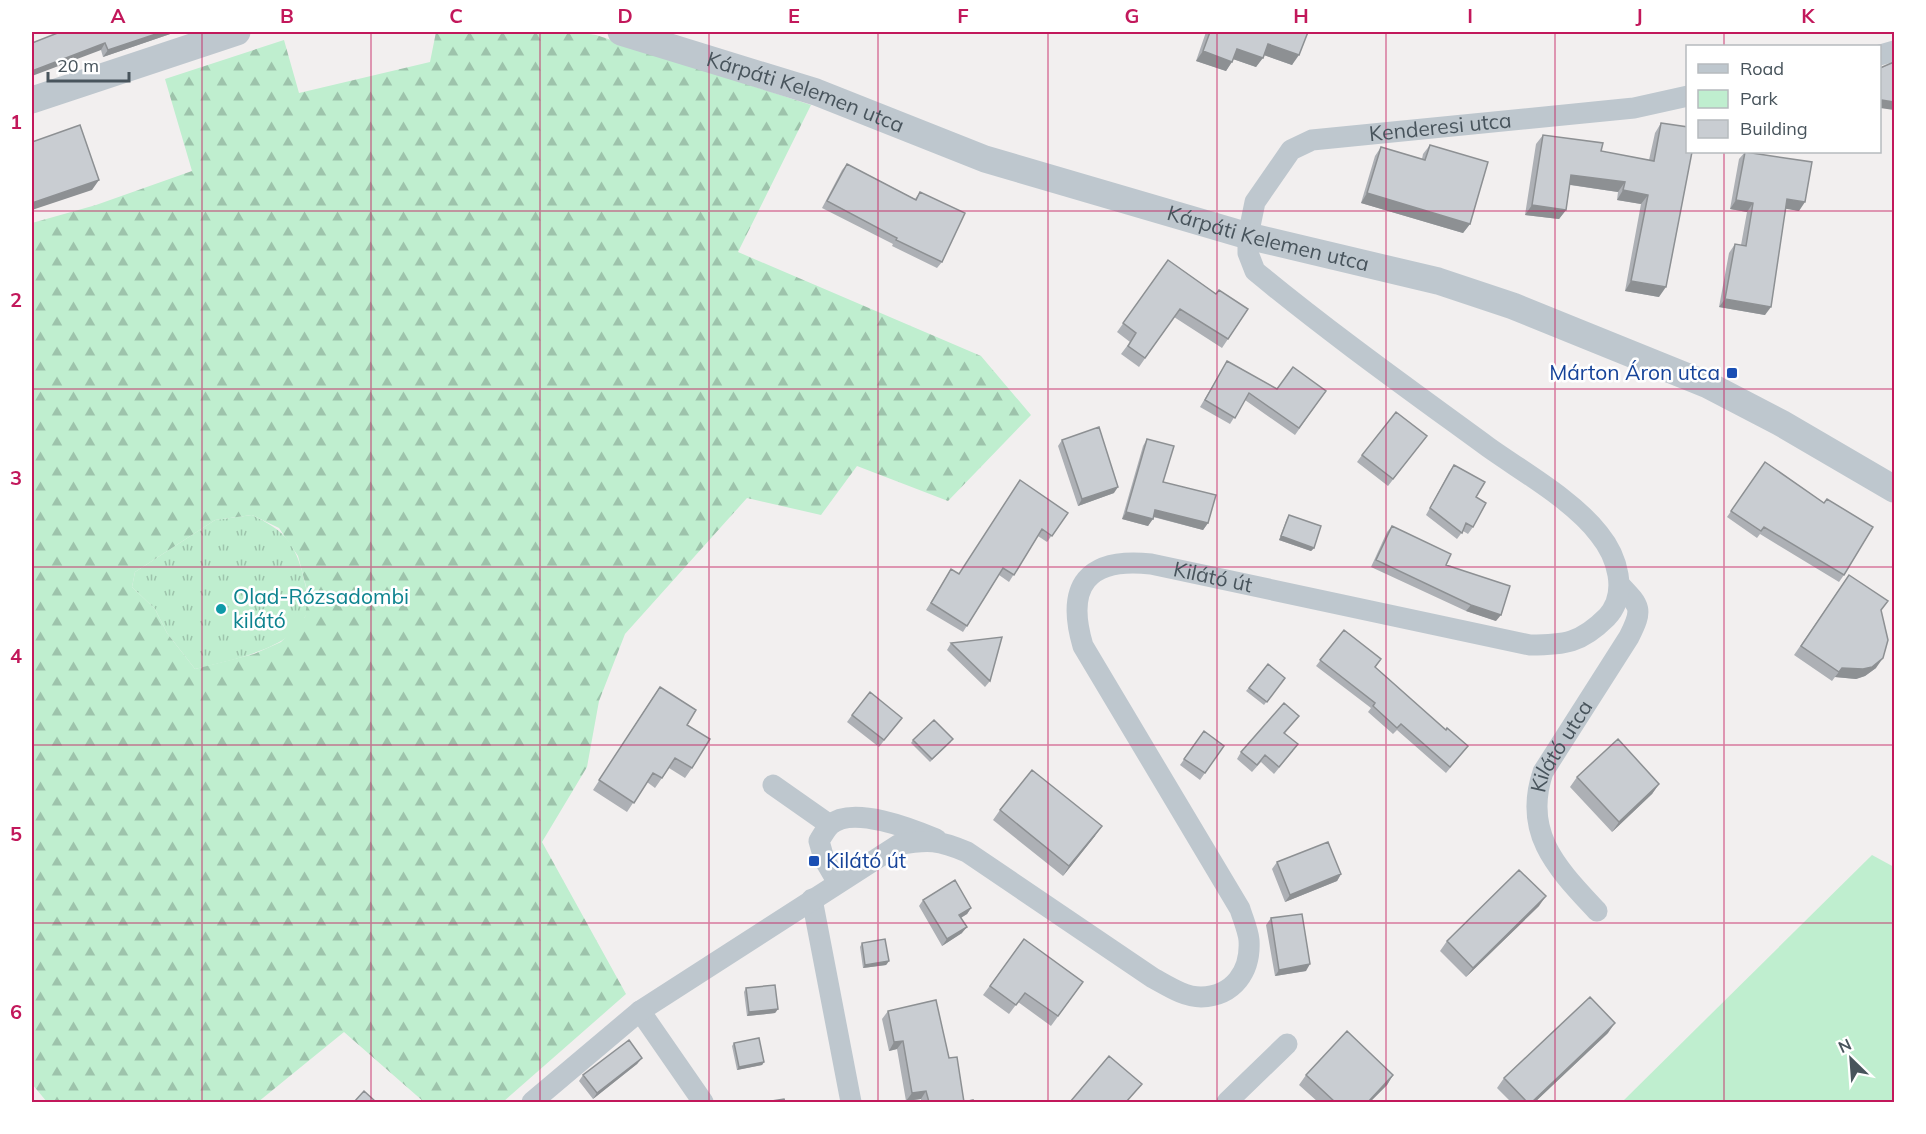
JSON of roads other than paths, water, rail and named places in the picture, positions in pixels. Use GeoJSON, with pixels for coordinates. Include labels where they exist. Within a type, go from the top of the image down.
{"type":"FeatureCollection","features":[{"type":"Feature","properties":{"kind":"street"},"geometry":{"type":"LineString","coordinates":[[32,100],[237,32]]}},
{"type":"Feature","properties":{"kind":"street","name":"Kárpáti Kelemen utca"},"geometry":{"type":"LineString","coordinates":[[621,32],[816,92],[985,159],[1248,236],[1438,281],[1579,331],[1708,385],[1780,423],[1894,489]]}},
{"type":"Feature","properties":{"kind":"street","name":"Kenderesi utca"},"geometry":{"type":"LineString","coordinates":[[1248,236],[1255,202],[1291,150],[1311,140],[1634,108],[1686,96]]}},
{"type":"Feature","properties":{"kind":"street"},"geometry":{"type":"LineString","coordinates":[[1248,236],[1248,253],[1255,271],[1384,371],[1569,505],[1599,533],[1615,559],[1620,585]]}},
{"type":"Feature","properties":{"kind":"street","name":"Kilátó út"},"geometry":{"type":"LineString","coordinates":[[532,1102],[640,1011],[898,846],[921,840],[942,841],[967,852],[1153,978],[1180,992],[1201,997],[1222,993],[1240,981],[1249,961],[1249,938],[1240,909],[1083,646],[1075,606],[1079,591],[1089,578],[1104,566],[1126,561],[1151,564],[1530,645],[1563,645],[1591,633],[1611,613],[1620,585]]}},
{"type":"Feature","properties":{"kind":"street","name":"Kilátó utca"},"geometry":{"type":"LineString","coordinates":[[1597,911],[1550,858],[1539,817],[1537,790],[1543,772],[1640,616],[1637,603],[1620,585]]}},
{"type":"Feature","properties":{"kind":"street"},"geometry":{"type":"LineString","coordinates":[[773,785],[830,825]]}},
{"type":"Feature","properties":{"kind":"street"},"geometry":{"type":"LineString","coordinates":[[838,883],[824,859],[819,841],[830,825],[846,818],[897,823],[942,841]]}},
{"type":"Feature","properties":{"kind":"street"},"geometry":{"type":"LineString","coordinates":[[812,899],[850,1102]]}},
{"type":"Feature","properties":{"kind":"street"},"geometry":{"type":"LineString","coordinates":[[640,1011],[703,1102]]}},
{"type":"Feature","properties":{"kind":"street"},"geometry":{"type":"LineString","coordinates":[[1227,1102],[1287,1044]]}},
{"type":"Feature","properties":{"kind":"place","name":"Márton Áron utca"},"geometry":{"type":"Point","coordinates":[1732,373]}},
{"type":"Feature","properties":{"kind":"place","name":"Olad-Rózsadombi kilátó"},"geometry":{"type":"Point","coordinates":[221,609]}},
{"type":"Feature","properties":{"kind":"place","name":"Kilátó út"},"geometry":{"type":"Point","coordinates":[814,861]}}]}
